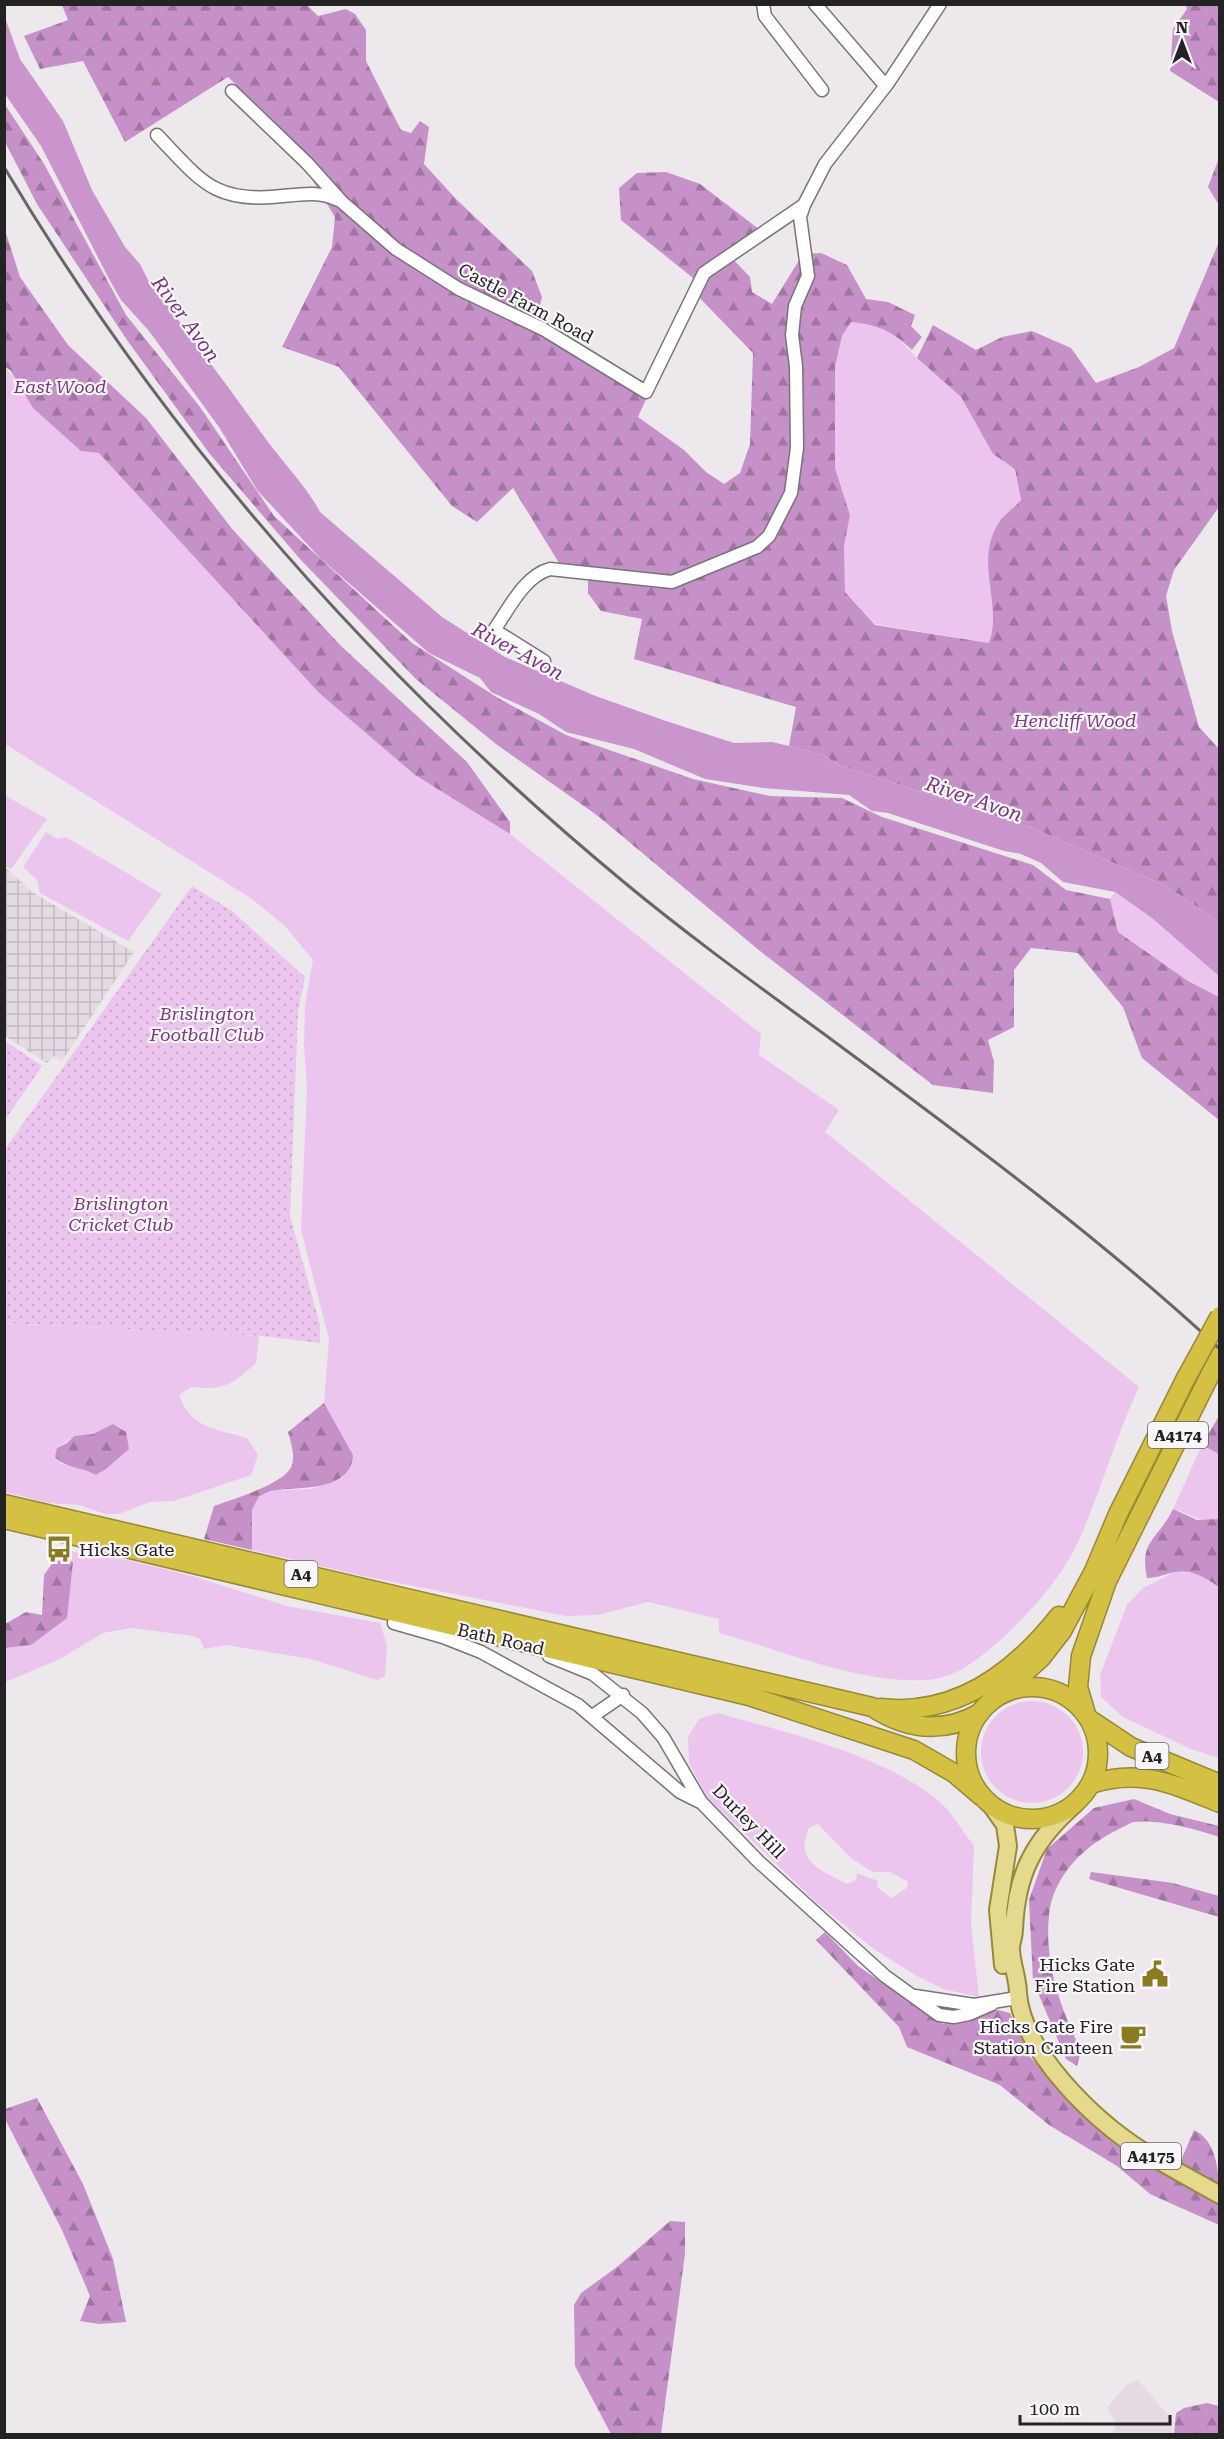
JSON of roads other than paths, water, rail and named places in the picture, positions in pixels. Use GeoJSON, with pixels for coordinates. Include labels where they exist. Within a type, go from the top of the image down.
{"type":"FeatureCollection","features":[{"type":"Feature","properties":{"kind":"highway","name":"A4174"},"geometry":{"type":"LineString","coordinates":[[999,1696],[1041,1658],[1062,1631],[1089,1582],[1118,1514],[1186,1377],[1220,1316]]}},
{"type":"Feature","properties":{"kind":"highway","name":"A4174"},"geometry":{"type":"LineString","coordinates":[[1088,1717],[1078,1687],[1078,1676],[1081,1656],[1091,1623],[1107,1581],[1220,1355]]}},
{"type":"Feature","properties":{"kind":"highway","name":"Bath Road"},"geometry":{"type":"LineString","coordinates":[[4,1504],[125,1542],[503,1639],[738,1693],[885,1739],[934,1760],[986,1800]]}},
{"type":"Feature","properties":{"kind":"highway","name":"Bath Road"},"geometry":{"type":"LineString","coordinates":[[4,1520],[125,1542],[872,1707],[889,1718],[934,1729],[959,1723],[980,1713]]}},
{"type":"Feature","properties":{"kind":"highway"},"geometry":{"type":"LineString","coordinates":[[872,1707],[918,1709],[952,1702],[972,1694],[1010,1668],[1044,1635],[1063,1612],[1114,1527]]}},
{"type":"Feature","properties":{"kind":"highway"},"geometry":{"type":"LineString","coordinates":[[1028,1688],[1041,1688],[1065,1698],[1088,1717],[1098,1741],[1099,1754],[1091,1784],[1075,1804],[1057,1815],[1035,1820],[1012,1816],[986,1800],[969,1774],[966,1753],[969,1734],[980,1713],[999,1696],[1028,1688]]}},
{"type":"Feature","properties":{"kind":"highway","name":"A4"},"geometry":{"type":"LineString","coordinates":[[1088,1717],[1131,1747],[1220,1784]]}},
{"type":"Feature","properties":{"kind":"highway","name":"A4"},"geometry":{"type":"LineString","coordinates":[[1091,1784],[1116,1776],[1133,1776],[1167,1784],[1220,1803]]}},
{"type":"Feature","properties":{"kind":"main road","name":"A4175"},"geometry":{"type":"LineString","coordinates":[[986,1800],[1005,1826],[1007,1835],[1008,1846],[998,1910],[999,1938],[1008,1989],[1011,1997],[1017,1998]]}},
{"type":"Feature","properties":{"kind":"main road","name":"A4175"},"geometry":{"type":"LineString","coordinates":[[1075,1804],[1058,1819],[1038,1844],[1026,1865],[1018,1889],[1011,1948],[1019,1996],[1017,1998],[1032,2036],[1050,2069],[1088,2107],[1142,2151],[1220,2195]]}},
{"type":"Feature","properties":{"kind":"street"},"geometry":{"type":"LineString","coordinates":[[762,4],[765,16],[822,90]]}},
{"type":"Feature","properties":{"kind":"street"},"geometry":{"type":"LineString","coordinates":[[815,4],[884,84],[888,83]]}},
{"type":"Feature","properties":{"kind":"street","name":"Castle Farm Road"},"geometry":{"type":"LineString","coordinates":[[232,91],[308,163],[342,202],[396,249],[459,289],[543,328],[646,392],[704,273],[804,205],[825,164],[888,83],[940,4]]}},
{"type":"Feature","properties":{"kind":"street","name":"Castle Farm Road"},"geometry":{"type":"LineString","coordinates":[[157,135],[214,190],[232,197],[249,199],[307,193],[329,196],[342,202]]}},
{"type":"Feature","properties":{"kind":"street"},"geometry":{"type":"LineString","coordinates":[[544,661],[495,630],[527,583],[542,572],[550,569],[672,582],[757,547],[769,536],[783,512],[790,493],[797,448],[796,366],[792,335],[795,306],[808,276],[800,217],[804,205]]}},
{"type":"Feature","properties":{"kind":"street"},"geometry":{"type":"LineString","coordinates":[[394,1623],[443,1636],[481,1652],[594,1715],[680,1792],[700,1802]]}},
{"type":"Feature","properties":{"kind":"street","name":"Durley Hill"},"geometry":{"type":"LineString","coordinates":[[503,1639],[593,1674],[623,1695],[663,1737],[700,1802],[758,1861],[885,1976],[939,2015],[954,2017],[969,2014],[992,2004],[1017,1998]]}},
{"type":"Feature","properties":{"kind":"street"},"geometry":{"type":"LineString","coordinates":[[594,1715],[623,1695]]}},
{"type":"Feature","properties":{"kind":"railway"},"geometry":{"type":"LineString","coordinates":[[4,167],[67,268],[135,366],[208,460],[284,552],[364,639],[448,724],[535,805],[649,903],[1076,1225],[1220,1349]]}},
{"type":"Feature","properties":{"kind":"place","name":"Hicks Gate"},"geometry":{"type":"Point","coordinates":[59,1549]}},
{"type":"Feature","properties":{"kind":"place","name":"Hicks Gate Fire Station"},"geometry":{"type":"Point","coordinates":[1155,1974]}},
{"type":"Feature","properties":{"kind":"place","name":"Hicks Gate Fire Station Canteen"},"geometry":{"type":"Point","coordinates":[1133,2036]}},
{"type":"Feature","properties":{"kind":"water label","name":"River Avon"},"geometry":{"type":"Point","coordinates":[186,319]}},
{"type":"Feature","properties":{"kind":"water label","name":"River Avon"},"geometry":{"type":"Point","coordinates":[518,651]}},
{"type":"Feature","properties":{"kind":"water label","name":"River Avon"},"geometry":{"type":"Point","coordinates":[974,799]}},
{"type":"Feature","properties":{"kind":"park label","name":"East Wood"},"geometry":{"type":"Point","coordinates":[60,386]}},
{"type":"Feature","properties":{"kind":"park label","name":"Hencliff Wood"},"geometry":{"type":"Point","coordinates":[1075,720]}},
{"type":"Feature","properties":{"kind":"park label","name":"Brislington Football Club"},"geometry":{"type":"Point","coordinates":[207,1023]}},
{"type":"Feature","properties":{"kind":"park label","name":"Brislington Cricket Club"},"geometry":{"type":"Point","coordinates":[121,1213]}}]}
